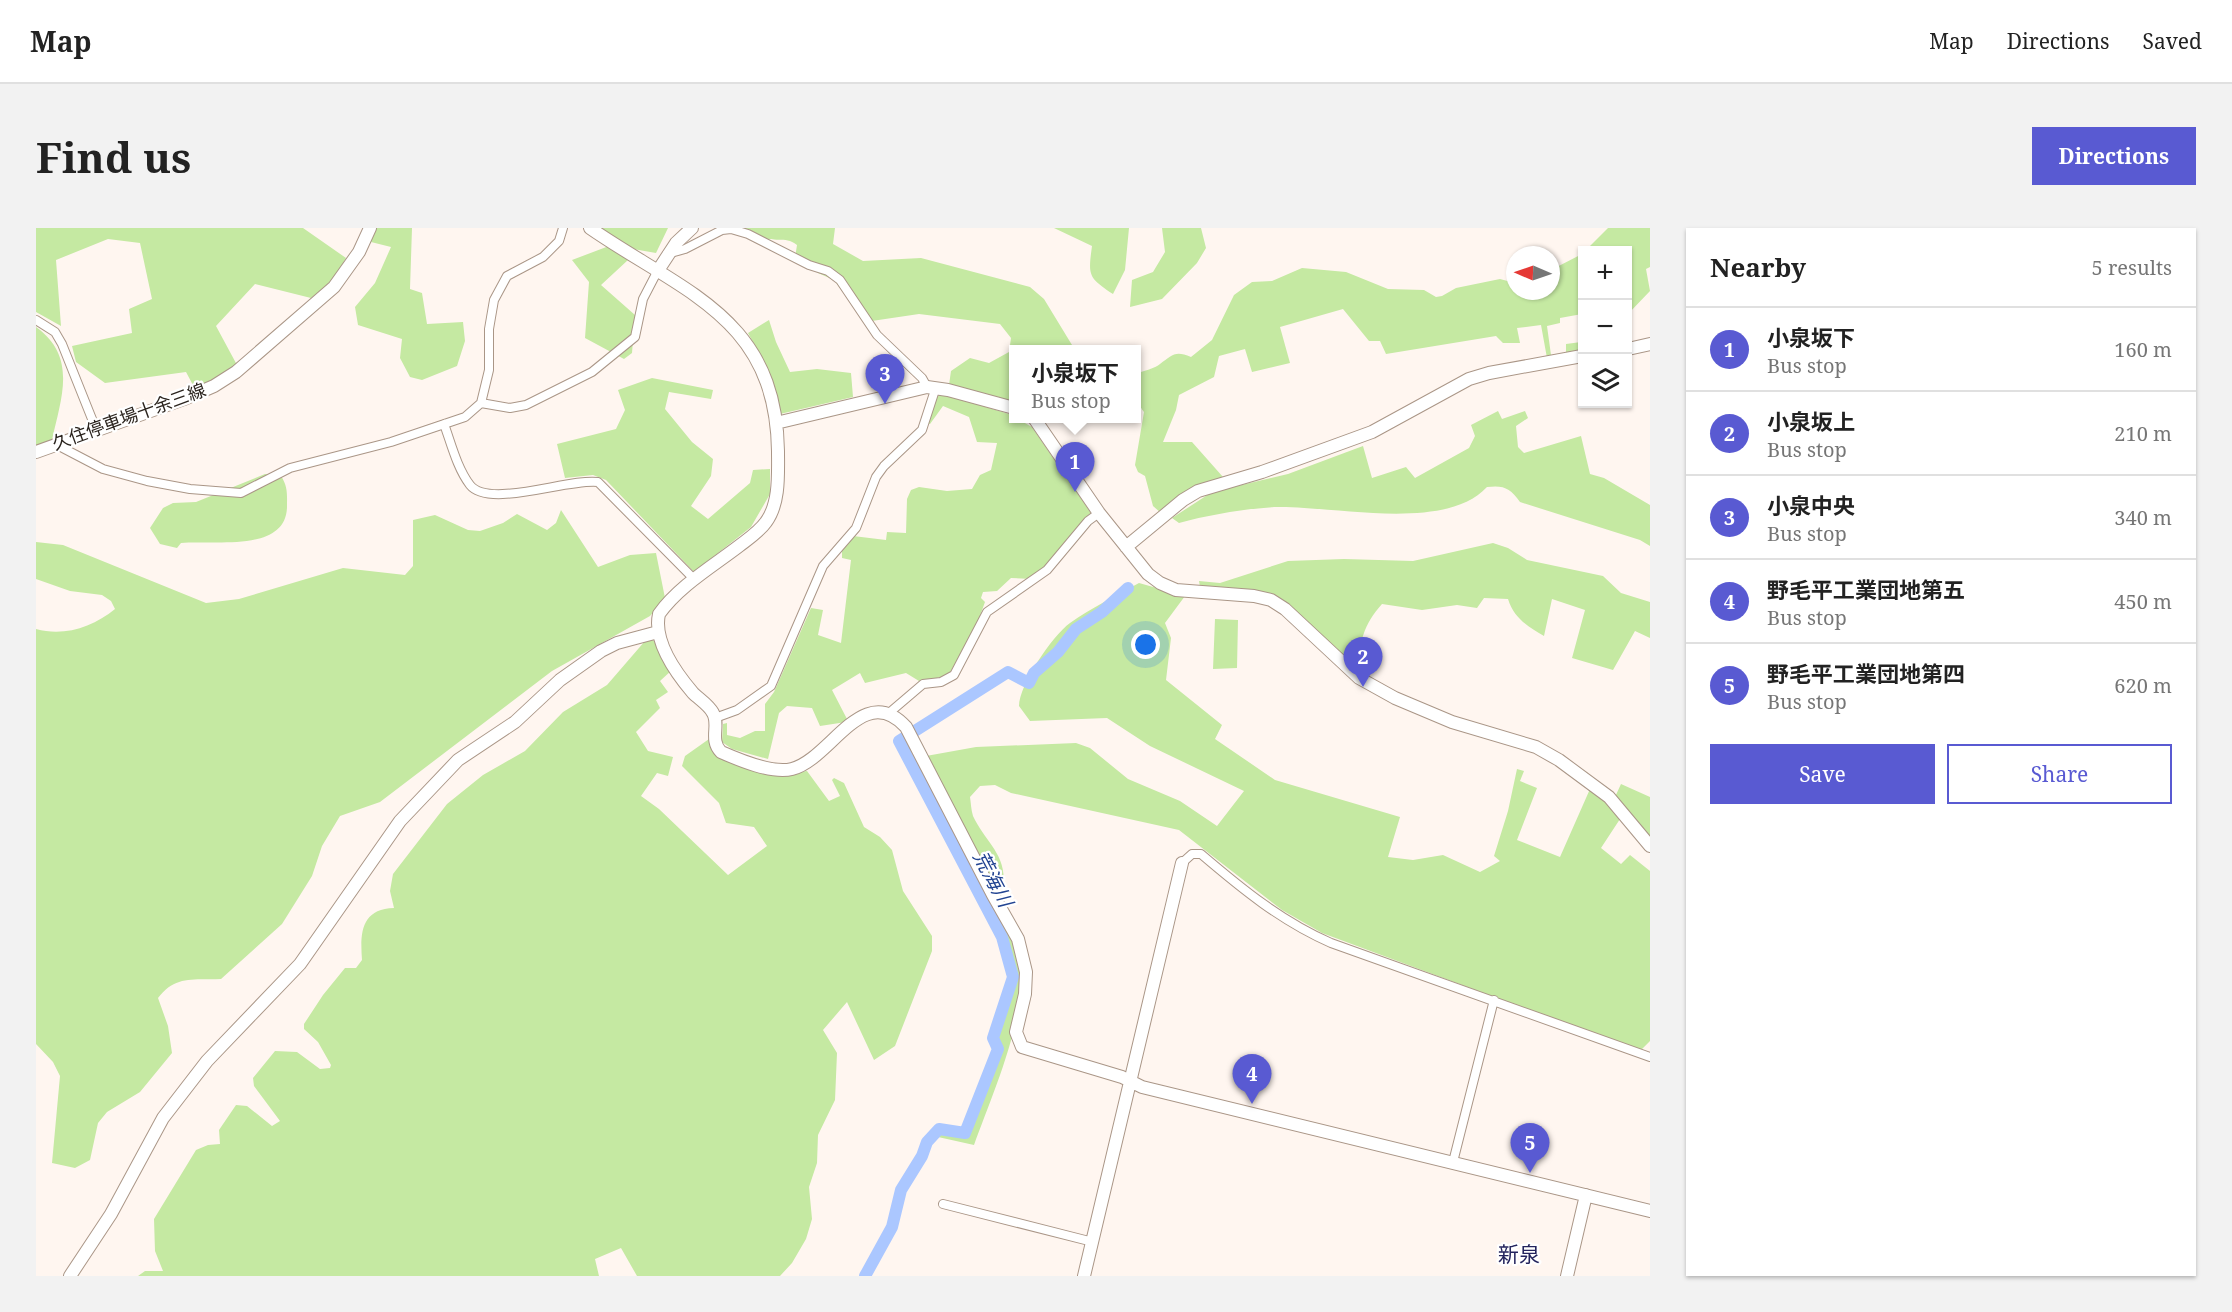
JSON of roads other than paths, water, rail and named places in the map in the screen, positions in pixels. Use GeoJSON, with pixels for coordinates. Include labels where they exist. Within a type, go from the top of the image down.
{"type":"FeatureCollection","features":[{"type":"Feature","properties":{"kind":"street","name":"久住停車場十余三線"},"geometry":{"type":"LineString","coordinates":[[36,452],[183,399],[214,386],[236,372],[334,287],[359,252],[370,228]]}},
{"type":"Feature","properties":{"kind":"street"},"geometry":{"type":"LineString","coordinates":[[57,445],[103,469],[147,481],[190,489],[242,493],[290,468],[391,442],[465,417],[481,403],[489,370],[489,329],[494,300],[507,276],[543,257],[560,240],[563,228]]}},
{"type":"Feature","properties":{"kind":"street"},"geometry":{"type":"LineString","coordinates":[[590,228],[720,313],[746,340],[761,370],[776,423],[777,468],[774,506],[770,516],[759,530],[695,580],[659,614],[658,632],[674,666],[686,685],[712,711],[715,718],[715,743],[721,752],[772,768],[788,770],[808,762],[842,730],[869,714],[882,711],[889,713],[906,727],[1018,939],[1024,959],[1026,984],[1016,1032],[1019,1043],[1027,1051],[1122,1077],[1131,1082],[1650,1211]]}},
{"type":"Feature","properties":{"kind":"street"},"geometry":{"type":"LineString","coordinates":[[481,403],[510,408],[526,405],[592,372],[635,337],[643,299],[657,272],[667,254],[692,228]]}},
{"type":"Feature","properties":{"kind":"street"},"geometry":{"type":"LineString","coordinates":[[667,254],[685,249],[722,230],[731,229],[748,234],[809,265],[828,271],[840,280],[877,335],[931,387]]}},
{"type":"Feature","properties":{"kind":"street"},"geometry":{"type":"LineString","coordinates":[[36,320],[55,332],[62,344],[96,429]]}},
{"type":"Feature","properties":{"kind":"street"},"geometry":{"type":"LineString","coordinates":[[1632,347],[1650,344]]}},
{"type":"Feature","properties":{"kind":"street"},"geometry":{"type":"LineString","coordinates":[[1126,547],[1183,500],[1198,491],[1262,472],[1372,432],[1469,380],[1489,373],[1578,357]]}},
{"type":"Feature","properties":{"kind":"street"},"geometry":{"type":"LineString","coordinates":[[776,423],[931,387],[1009,407]]}},
{"type":"Feature","properties":{"kind":"street"},"geometry":{"type":"LineString","coordinates":[[715,718],[737,710],[771,686],[823,566],[856,528],[876,477],[884,466],[922,430],[931,387]]}},
{"type":"Feature","properties":{"kind":"street"},"geometry":{"type":"LineString","coordinates":[[1037,423],[1099,513],[1148,574],[1160,583],[1176,590],[1254,596],[1271,600],[1285,609],[1359,678],[1395,698],[1441,717],[1536,747],[1559,760],[1609,797],[1650,846]]}},
{"type":"Feature","properties":{"kind":"street"},"geometry":{"type":"LineString","coordinates":[[444,424],[462,472],[474,489],[484,494],[502,493],[598,482],[695,580]]}},
{"type":"Feature","properties":{"kind":"street"},"geometry":{"type":"LineString","coordinates":[[889,713],[923,684],[941,682],[954,675],[987,612],[1047,570],[1088,521],[1099,513]]}},
{"type":"Feature","properties":{"kind":"street"},"geometry":{"type":"LineString","coordinates":[[70,1276],[111,1214],[163,1118],[207,1061],[300,964],[400,821],[458,760],[515,722],[560,680],[600,651],[617,643],[658,632]]}},
{"type":"Feature","properties":{"kind":"street"},"geometry":{"type":"LineString","coordinates":[[1084,1276],[1182,863],[1192,854],[1201,854],[1248,895],[1308,933],[1650,1057]]}},
{"type":"Feature","properties":{"kind":"street"},"geometry":{"type":"LineString","coordinates":[[1453,1162],[1494,1000]]}},
{"type":"Feature","properties":{"kind":"street"},"geometry":{"type":"LineString","coordinates":[[1640,1054],[1650,1047]]}},
{"type":"Feature","properties":{"kind":"street"},"geometry":{"type":"LineString","coordinates":[[1567,1276],[1586,1195]]}},
{"type":"Feature","properties":{"kind":"street"},"geometry":{"type":"LineString","coordinates":[[943,1204],[1093,1242]]}},
{"type":"Feature","properties":{"kind":"waterway","name":"荒海川"},"geometry":{"type":"LineString","coordinates":[[865,1276],[892,1227],[901,1190],[922,1156],[927,1142],[939,1129],[965,1133],[998,1049],[993,1038],[1013,977],[1002,937],[899,741],[1008,672],[1029,683],[1034,673],[1058,652],[1076,629],[1102,612],[1128,588]]}},
{"type":"Feature","properties":{"kind":"place","name":"小泉中央"},"geometry":{"type":"Point","coordinates":[885,404]}},
{"type":"Feature","properties":{"kind":"place","name":"小泉坂下"},"geometry":{"type":"Point","coordinates":[1075,492]}},
{"type":"Feature","properties":{"kind":"place","name":"小泉坂上"},"geometry":{"type":"Point","coordinates":[1363,687]}},
{"type":"Feature","properties":{"kind":"place","name":"野毛平工業団地第五"},"geometry":{"type":"Point","coordinates":[1252,1104]}},
{"type":"Feature","properties":{"kind":"place","name":"野毛平工業団地第四"},"geometry":{"type":"Point","coordinates":[1530,1173]}},
{"type":"Feature","properties":{"kind":"district","name":"新泉"},"geometry":{"type":"Point","coordinates":[1519,1255]}}]}
